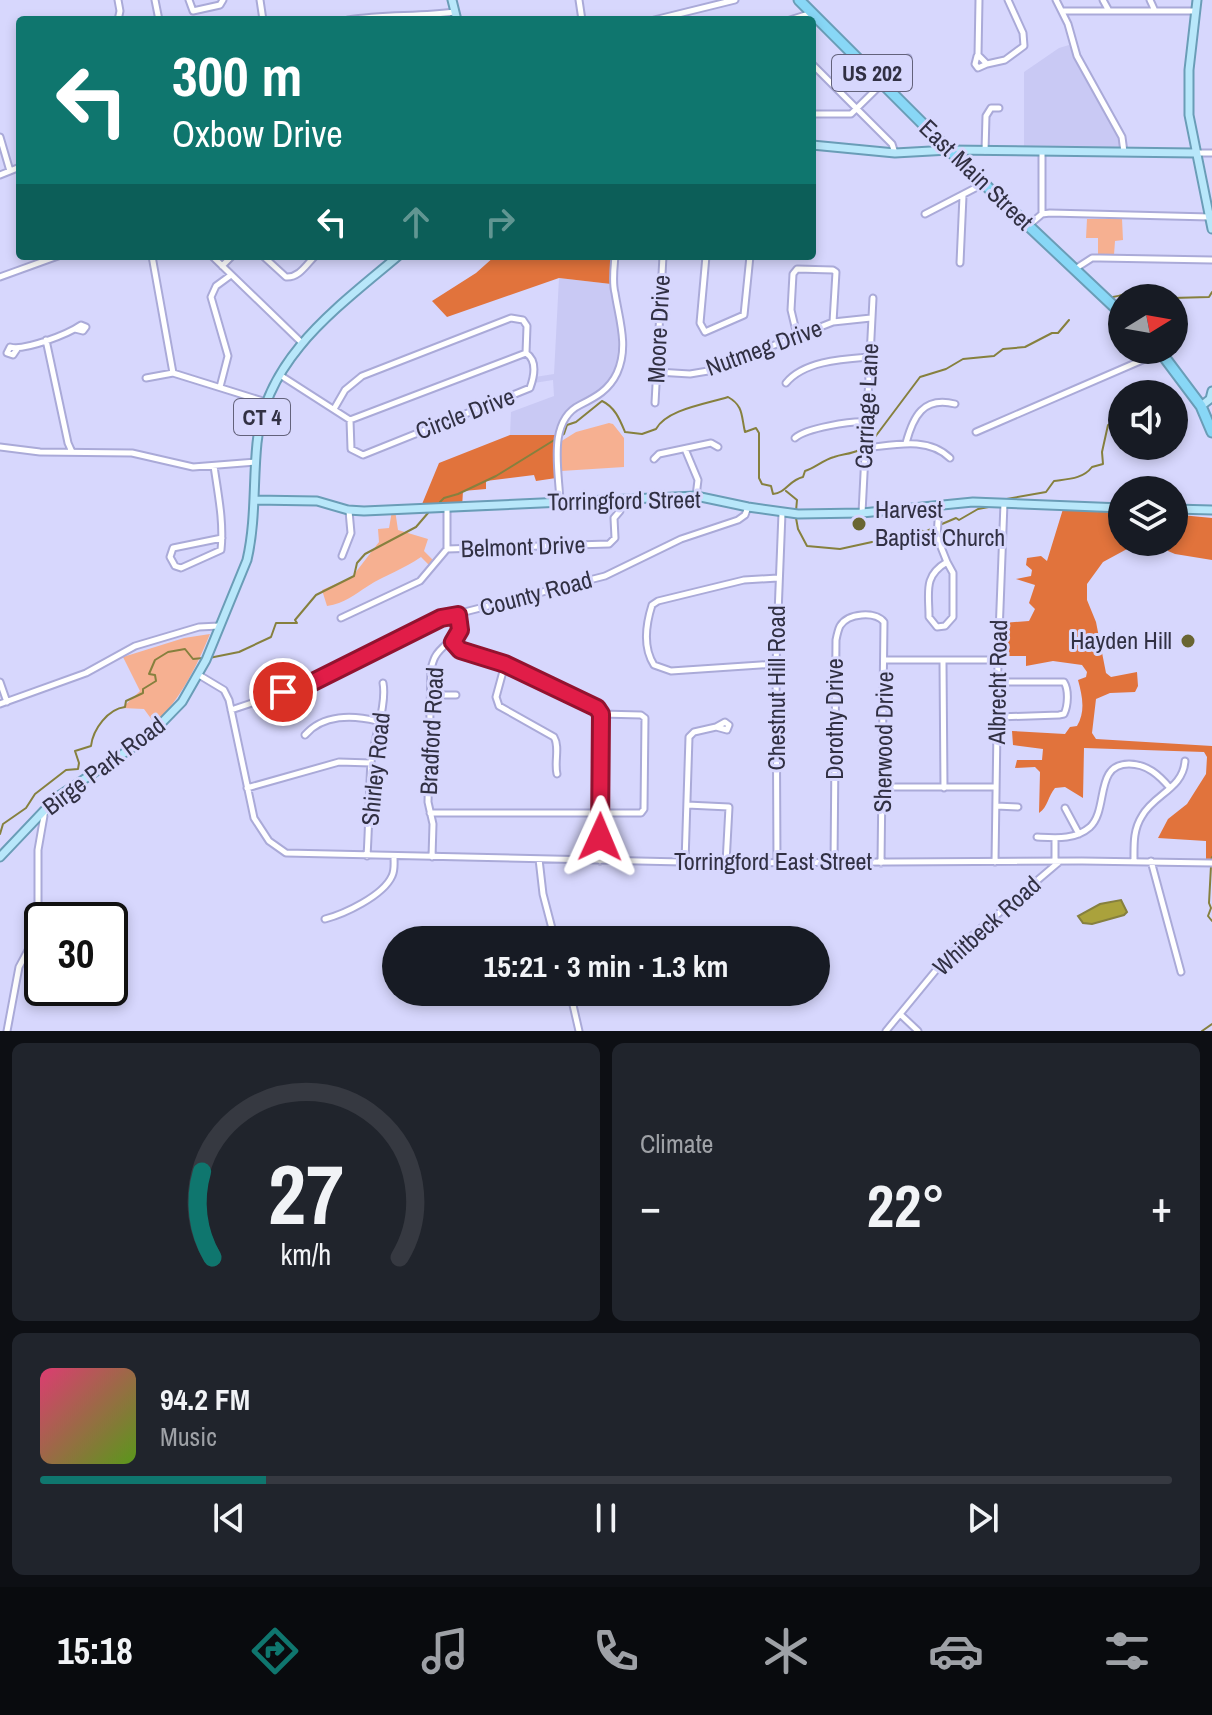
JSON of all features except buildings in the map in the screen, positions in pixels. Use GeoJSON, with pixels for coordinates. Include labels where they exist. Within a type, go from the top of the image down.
{"type":"FeatureCollection","features":[{"type":"Feature","properties":{"kind":"highway","name":"East Main Street"},"geometry":{"type":"LineString","coordinates":[[799,0],[815,16]]}},
{"type":"Feature","properties":{"kind":"highway","name":"East Main Street"},"geometry":{"type":"LineString","coordinates":[[816,17],[949,150],[1108,301]]}},
{"type":"Feature","properties":{"kind":"highway"},"geometry":{"type":"LineString","coordinates":[[1170,364],[1201,406],[1212,432]]}},
{"type":"Feature","properties":{"kind":"main road"},"geometry":{"type":"LineString","coordinates":[[452,0],[456,16]]}},
{"type":"Feature","properties":{"kind":"main road"},"geometry":{"type":"LineString","coordinates":[[1197,0],[1188,93],[1195,153],[1212,229]]}},
{"type":"Feature","properties":{"kind":"main road"},"geometry":{"type":"LineString","coordinates":[[816,145],[895,153],[949,150],[1195,153]]}},
{"type":"Feature","properties":{"kind":"main road","name":"CT 4"},"geometry":{"type":"LineString","coordinates":[[220,626],[247,560],[252,537],[259,427],[266,402],[279,375],[302,343],[393,260]]}},
{"type":"Feature","properties":{"kind":"main road"},"geometry":{"type":"LineString","coordinates":[[1201,406],[1210,399],[1212,391]]}},
{"type":"Feature","properties":{"kind":"main road","name":"Torringford Street"},"geometry":{"type":"LineString","coordinates":[[254,500],[322,502],[349,511],[696,496],[797,514],[862,513],[1001,502],[1108,507]]}},
{"type":"Feature","properties":{"kind":"main road"},"geometry":{"type":"LineString","coordinates":[[1188,509],[1212,510]]}},
{"type":"Feature","properties":{"kind":"main road","name":"Birge Park Road"},"geometry":{"type":"LineString","coordinates":[[0,857],[45,807],[162,725],[199,675],[220,626]]}},
{"type":"Feature","properties":{"kind":"street"},"geometry":{"type":"LineString","coordinates":[[189,0],[193,11],[220,5],[223,0]]}},
{"type":"Feature","properties":{"kind":"street"},"geometry":{"type":"LineString","coordinates":[[670,16],[735,0]]}},
{"type":"Feature","properties":{"kind":"street"},"geometry":{"type":"LineString","coordinates":[[979,0],[978,55],[987,64],[1005,60],[1024,46],[1023,33],[1008,0]]}},
{"type":"Feature","properties":{"kind":"street"},"geometry":{"type":"LineString","coordinates":[[1056,0],[1077,56],[1124,141],[1124,152]]}},
{"type":"Feature","properties":{"kind":"street"},"geometry":{"type":"LineString","coordinates":[[1103,0],[1109,11]]}},
{"type":"Feature","properties":{"kind":"street"},"geometry":{"type":"LineString","coordinates":[[1150,0],[1155,11]]}},
{"type":"Feature","properties":{"kind":"street"},"geometry":{"type":"LineString","coordinates":[[1062,11],[1195,11]]}},
{"type":"Feature","properties":{"kind":"street"},"geometry":{"type":"LineString","coordinates":[[803,16],[812,13]]}},
{"type":"Feature","properties":{"kind":"street"},"geometry":{"type":"LineString","coordinates":[[816,114],[845,116],[908,58]]}},
{"type":"Feature","properties":{"kind":"street"},"geometry":{"type":"LineString","coordinates":[[816,68],[892,144],[895,153]]}},
{"type":"Feature","properties":{"kind":"street"},"geometry":{"type":"LineString","coordinates":[[985,151],[986,116],[991,108],[999,108]]}},
{"type":"Feature","properties":{"kind":"street"},"geometry":{"type":"LineString","coordinates":[[0,137],[10,171]]}},
{"type":"Feature","properties":{"kind":"street"},"geometry":{"type":"LineString","coordinates":[[1042,152],[1042,214]]}},
{"type":"Feature","properties":{"kind":"street"},"geometry":{"type":"LineString","coordinates":[[1195,153],[1212,153]]}},
{"type":"Feature","properties":{"kind":"street"},"geometry":{"type":"LineString","coordinates":[[0,175],[16,169]]}},
{"type":"Feature","properties":{"kind":"street"},"geometry":{"type":"LineString","coordinates":[[925,214],[983,183]]}},
{"type":"Feature","properties":{"kind":"street"},"geometry":{"type":"LineString","coordinates":[[960,263],[963,196]]}},
{"type":"Feature","properties":{"kind":"street"},"geometry":{"type":"LineString","coordinates":[[1028,226],[1042,214],[1210,217]]}},
{"type":"Feature","properties":{"kind":"street"},"geometry":{"type":"LineString","coordinates":[[1074,269],[1088,260],[1100,258],[1212,260]]}},
{"type":"Feature","properties":{"kind":"street"},"geometry":{"type":"LineString","coordinates":[[0,277],[47,260]]}},
{"type":"Feature","properties":{"kind":"street"},"geometry":{"type":"LineString","coordinates":[[153,260],[173,373]]}},
{"type":"Feature","properties":{"kind":"street"},"geometry":{"type":"LineString","coordinates":[[216,260],[302,343]]}},
{"type":"Feature","properties":{"kind":"street"},"geometry":{"type":"LineString","coordinates":[[222,266],[228,260]]}},
{"type":"Feature","properties":{"kind":"street"},"geometry":{"type":"LineString","coordinates":[[267,260],[290,278],[299,274],[309,260]]}},
{"type":"Feature","properties":{"kind":"street"},"geometry":{"type":"LineString","coordinates":[[560,502],[560,428],[572,409],[602,393],[617,372],[622,357],[622,324],[614,291],[615,260]]}},
{"type":"Feature","properties":{"kind":"street","name":"Moore Drive"},"geometry":{"type":"LineString","coordinates":[[655,403],[663,260]]}},
{"type":"Feature","properties":{"kind":"street"},"geometry":{"type":"LineString","coordinates":[[706,260],[700,323],[705,332],[744,315],[750,260]]}},
{"type":"Feature","properties":{"kind":"street"},"geometry":{"type":"LineString","coordinates":[[797,335],[791,310],[793,274],[797,269],[836,272],[833,322]]}},
{"type":"Feature","properties":{"kind":"street"},"geometry":{"type":"LineString","coordinates":[[220,387],[228,356],[211,297],[216,286],[231,275]]}},
{"type":"Feature","properties":{"kind":"street","name":"Carriage Lane"},"geometry":{"type":"LineString","coordinates":[[862,513],[873,298]]}},
{"type":"Feature","properties":{"kind":"street"},"geometry":{"type":"LineString","coordinates":[[334,409],[345,390],[362,376],[511,318],[523,320],[527,326],[526,353]]}},
{"type":"Feature","properties":{"kind":"street","name":"Nutmeg Drive"},"geometry":{"type":"LineString","coordinates":[[657,372],[690,374],[708,371],[833,322],[871,318]]}},
{"type":"Feature","properties":{"kind":"street"},"geometry":{"type":"LineString","coordinates":[[17,349],[75,329]]}},
{"type":"Feature","properties":{"kind":"street"},"geometry":{"type":"LineString","coordinates":[[46,340],[68,443],[73,453]]}},
{"type":"Feature","properties":{"kind":"street","name":"Circle Drive"},"geometry":{"type":"LineString","coordinates":[[526,353],[533,361],[530,388],[368,454],[357,454],[351,449],[350,420],[526,353]]}},
{"type":"Feature","properties":{"kind":"street"},"geometry":{"type":"LineString","coordinates":[[786,383],[792,375],[832,360],[869,357]]}},
{"type":"Feature","properties":{"kind":"street"},"geometry":{"type":"LineString","coordinates":[[976,432],[1130,364]]}},
{"type":"Feature","properties":{"kind":"street"},"geometry":{"type":"LineString","coordinates":[[146,378],[173,373],[266,402]]}},
{"type":"Feature","properties":{"kind":"street"},"geometry":{"type":"LineString","coordinates":[[279,375],[350,420]]}},
{"type":"Feature","properties":{"kind":"street"},"geometry":{"type":"LineString","coordinates":[[906,443],[917,413],[925,407],[947,402],[955,404]]}},
{"type":"Feature","properties":{"kind":"street"},"geometry":{"type":"LineString","coordinates":[[795,438],[800,433],[866,422]]}},
{"type":"Feature","properties":{"kind":"street"},"geometry":{"type":"LineString","coordinates":[[64,452],[68,443]]}},
{"type":"Feature","properties":{"kind":"street"},"geometry":{"type":"LineString","coordinates":[[654,459],[659,454],[711,443],[718,447]]}},
{"type":"Feature","properties":{"kind":"street"},"geometry":{"type":"LineString","coordinates":[[866,448],[926,444],[941,449],[950,458]]}},
{"type":"Feature","properties":{"kind":"street"},"geometry":{"type":"LineString","coordinates":[[0,447],[73,453],[132,453],[193,467],[256,462]]}},
{"type":"Feature","properties":{"kind":"street"},"geometry":{"type":"LineString","coordinates":[[685,449],[698,480],[696,496]]}},
{"type":"Feature","properties":{"kind":"street"},"geometry":{"type":"LineString","coordinates":[[214,466],[222,538],[221,550],[181,568],[175,566],[170,557],[173,548],[222,538]]}},
{"type":"Feature","properties":{"kind":"street","name":"Albrecht Road"},"geometry":{"type":"LineString","coordinates":[[995,862],[1001,502]]}},
{"type":"Feature","properties":{"kind":"street"},"geometry":{"type":"LineString","coordinates":[[939,506],[937,537],[953,573],[953,617],[945,626],[937,627],[929,617],[929,581],[936,568],[947,562]]}},
{"type":"Feature","properties":{"kind":"street","name":"County Road"},"geometry":{"type":"LineString","coordinates":[[231,710],[309,684],[441,618],[605,576],[681,539],[738,520],[745,515],[748,507]]}},
{"type":"Feature","properties":{"kind":"street"},"geometry":{"type":"LineString","coordinates":[[341,618],[420,581],[447,549],[447,508]]}},
{"type":"Feature","properties":{"kind":"street"},"geometry":{"type":"LineString","coordinates":[[342,556],[351,533],[349,511]]}},
{"type":"Feature","properties":{"kind":"street","name":"Belmont Drive"},"geometry":{"type":"LineString","coordinates":[[447,549],[609,544],[615,538],[614,518],[620,511]]}},
{"type":"Feature","properties":{"kind":"street","name":"Chestnut Hill Road"},"geometry":{"type":"LineString","coordinates":[[777,863],[776,664],[782,513]]}},
{"type":"Feature","properties":{"kind":"street"},"geometry":{"type":"LineString","coordinates":[[776,664],[671,671],[654,665],[646,647],[650,612],[652,605],[658,601],[744,580],[778,578]]}},
{"type":"Feature","properties":{"kind":"street","name":"Bradford Road"},"geometry":{"type":"LineString","coordinates":[[432,857],[428,802],[431,669],[435,656],[453,642],[460,630],[458,615]]}},
{"type":"Feature","properties":{"kind":"street","name":"Dorothy Drive"},"geometry":{"type":"LineString","coordinates":[[834,863],[836,640],[840,625],[854,616],[876,616],[884,622]]}},
{"type":"Feature","properties":{"kind":"street","name":"Sherwood Drive"},"geometry":{"type":"LineString","coordinates":[[881,863],[884,622]]}},
{"type":"Feature","properties":{"kind":"street"},"geometry":{"type":"LineString","coordinates":[[0,704],[86,673],[135,646],[199,627],[220,626]]}},
{"type":"Feature","properties":{"kind":"street"},"geometry":{"type":"LineString","coordinates":[[453,642],[460,650],[505,664],[597,708],[601,714],[600,861]]}},
{"type":"Feature","properties":{"kind":"street"},"geometry":{"type":"LineString","coordinates":[[885,660],[998,660]]}},
{"type":"Feature","properties":{"kind":"street"},"geometry":{"type":"LineString","coordinates":[[943,662],[944,788]]}},
{"type":"Feature","properties":{"kind":"street"},"geometry":{"type":"LineString","coordinates":[[505,664],[496,697],[499,706],[554,737],[557,742],[554,763],[557,774]]}},
{"type":"Feature","properties":{"kind":"street"},"geometry":{"type":"LineString","coordinates":[[199,675],[224,690],[247,788],[339,762],[371,763]]}},
{"type":"Feature","properties":{"kind":"street"},"geometry":{"type":"LineString","coordinates":[[0,682],[7,702]]}},
{"type":"Feature","properties":{"kind":"street"},"geometry":{"type":"LineString","coordinates":[[998,682],[1064,682],[1067,709],[1059,715],[998,717]]}},
{"type":"Feature","properties":{"kind":"street","name":"Shirley Road"},"geometry":{"type":"LineString","coordinates":[[367,856],[371,763],[377,721],[384,701],[382,683]]}},
{"type":"Feature","properties":{"kind":"street"},"geometry":{"type":"LineString","coordinates":[[431,695],[456,695]]}},
{"type":"Feature","properties":{"kind":"street"},"geometry":{"type":"LineString","coordinates":[[430,813],[641,813],[644,809],[645,718],[641,715],[601,714]]}},
{"type":"Feature","properties":{"kind":"street"},"geometry":{"type":"LineString","coordinates":[[305,735],[311,728],[343,715],[377,721]]}},
{"type":"Feature","properties":{"kind":"street"},"geometry":{"type":"LineString","coordinates":[[685,862],[689,737],[694,732],[716,727]]}},
{"type":"Feature","properties":{"kind":"street"},"geometry":{"type":"LineString","coordinates":[[1134,861],[1137,826],[1147,808],[1181,778],[1185,761]]}},
{"type":"Feature","properties":{"kind":"street"},"geometry":{"type":"LineString","coordinates":[[1037,837],[1079,834],[1092,825],[1099,813],[1105,779],[1114,768],[1124,764],[1150,769],[1170,788]]}},
{"type":"Feature","properties":{"kind":"street"},"geometry":{"type":"LineString","coordinates":[[884,787],[996,787]]}},
{"type":"Feature","properties":{"kind":"street","name":"Torringford East Street"},"geometry":{"type":"LineString","coordinates":[[247,788],[258,827],[269,841],[286,853],[726,863],[1212,863]]}},
{"type":"Feature","properties":{"kind":"street"},"geometry":{"type":"LineString","coordinates":[[687,805],[729,807],[726,863]]}},
{"type":"Feature","properties":{"kind":"street"},"geometry":{"type":"LineString","coordinates":[[996,806],[1018,807]]}},
{"type":"Feature","properties":{"kind":"street"},"geometry":{"type":"LineString","coordinates":[[7,1031],[19,967],[34,939],[38,921],[38,850],[45,807]]}},
{"type":"Feature","properties":{"kind":"street"},"geometry":{"type":"LineString","coordinates":[[1065,808],[1079,834]]}},
{"type":"Feature","properties":{"kind":"street"},"geometry":{"type":"LineString","coordinates":[[1055,838],[1058,861]]}},
{"type":"Feature","properties":{"kind":"street"},"geometry":{"type":"LineString","coordinates":[[325,919],[351,910],[388,882],[394,871],[394,857]]}},
{"type":"Feature","properties":{"kind":"street"},"geometry":{"type":"LineString","coordinates":[[539,859],[543,894],[551,926]]}},
{"type":"Feature","properties":{"kind":"street","name":"Whitbeck Road"},"geometry":{"type":"LineString","coordinates":[[886,1031],[946,958],[1058,861]]}},
{"type":"Feature","properties":{"kind":"street"},"geometry":{"type":"LineString","coordinates":[[1151,861],[1181,972]]}},
{"type":"Feature","properties":{"kind":"street"},"geometry":{"type":"LineString","coordinates":[[573,1006],[579,1031]]}},
{"type":"Feature","properties":{"kind":"street"},"geometry":{"type":"LineString","coordinates":[[901,1015],[918,1031]]}},
{"type":"Feature","properties":{"kind":"shaded area"},"geometry":{"type":"Polygon","coordinates":[[[1069,45],[1120,141],[1120,147],[1024,148],[1024,72],[1059,48],[1069,45]]]}},
{"type":"Feature","properties":{"kind":"shaded area"},"geometry":{"type":"Polygon","coordinates":[[[1087,219],[1122,219],[1123,240],[1115,241],[1114,255],[1098,255],[1098,238],[1086,238],[1087,219]]]}},
{"type":"Feature","properties":{"kind":"shaded area"},"geometry":{"type":"Polygon","coordinates":[[[491,260],[611,260],[611,284],[559,278],[447,317],[432,301],[491,260]]]}},
{"type":"Feature","properties":{"kind":"shaded area"},"geometry":{"type":"Polygon","coordinates":[[[559,278],[611,284],[619,331],[617,365],[602,389],[565,413],[555,435],[510,435],[511,412],[554,396],[553,380],[534,383],[535,377],[554,374],[559,278]]]}},
{"type":"Feature","properties":{"kind":"shaded area"},"geometry":{"type":"Polygon","coordinates":[[[609,423],[624,438],[624,467],[561,471],[560,442],[576,432],[609,423]]]}},
{"type":"Feature","properties":{"kind":"shaded area"},"geometry":{"type":"Polygon","coordinates":[[[510,435],[555,435],[556,478],[536,481],[534,475],[486,481],[486,489],[463,491],[462,508],[420,509],[439,463],[510,435]]]}},
{"type":"Feature","properties":{"kind":"shaded area"},"geometry":{"type":"Polygon","coordinates":[[[1063,509],[1108,512],[1108,556],[1114,556],[1103,562],[1087,584],[1087,600],[1096,622],[1106,673],[1111,677],[1137,672],[1138,686],[1135,692],[1110,693],[1096,699],[1092,733],[1096,739],[1212,746],[1212,859],[1206,859],[1206,841],[1158,838],[1168,819],[1187,804],[1206,774],[1207,757],[1204,752],[1084,748],[1083,798],[1065,787],[1055,788],[1039,813],[1040,772],[1035,767],[1015,768],[1017,760],[1042,760],[1043,749],[1013,745],[1012,731],[1065,734],[1070,727],[1077,726],[1082,715],[1078,680],[1086,677],[1087,672],[1082,665],[1053,661],[1026,666],[1026,656],[1002,656],[1002,623],[1029,621],[1035,609],[1029,603],[1035,585],[1016,579],[1031,576],[1032,570],[1026,565],[1027,558],[1041,556],[1047,561],[1063,509]]]}},
{"type":"Feature","properties":{"kind":"shaded area"},"geometry":{"type":"Polygon","coordinates":[[[395,510],[398,530],[428,539],[424,551],[434,561],[430,566],[421,557],[349,598],[327,606],[322,590],[352,577],[379,542],[378,529],[389,528],[392,511],[395,510]]]}},
{"type":"Feature","properties":{"kind":"shaded area"},"geometry":{"type":"Polygon","coordinates":[[[1188,516],[1212,518],[1212,560],[1187,556],[1188,516]]]}},
{"type":"Feature","properties":{"kind":"shaded area"},"geometry":{"type":"Polygon","coordinates":[[[210,634],[187,682],[155,724],[144,709],[122,708],[140,691],[123,657],[184,638],[210,634]]]}},
{"type":"Feature","properties":{"kind":"shaded area"},"geometry":{"type":"Polygon","coordinates":[[[1121,900],[1127,912],[1124,915],[1092,924],[1083,923],[1078,916],[1100,904],[1121,900]]]}},
{"type":"Feature","properties":{"kind":"waterway"},"geometry":{"type":"LineString","coordinates":[[1188,298],[1209,297],[1212,292]]}},
{"type":"Feature","properties":{"kind":"waterway"},"geometry":{"type":"LineString","coordinates":[[872,441],[920,377],[946,369],[963,359],[994,356],[1003,349],[1025,347],[1058,333],[1069,320]]}},
{"type":"Feature","properties":{"kind":"waterway"},"geometry":{"type":"LineString","coordinates":[[440,502],[496,476],[564,434],[567,425],[576,422],[602,401],[614,410],[625,432],[642,434],[656,429],[661,422],[678,412],[728,397],[739,408],[745,432],[756,428],[759,433],[759,478],[762,484],[771,486],[773,494],[826,460],[859,450]]}},
{"type":"Feature","properties":{"kind":"waterway"},"geometry":{"type":"LineString","coordinates":[[1001,500],[1046,492],[1054,481],[1080,476],[1092,467],[1103,464],[1102,452],[1108,425]]}},
{"type":"Feature","properties":{"kind":"waterway"},"geometry":{"type":"LineString","coordinates":[[786,491],[797,500],[796,511]]}},
{"type":"Feature","properties":{"kind":"waterway"},"geometry":{"type":"LineString","coordinates":[[942,524],[994,506]]}},
{"type":"Feature","properties":{"kind":"waterway"},"geometry":{"type":"LineString","coordinates":[[209,658],[239,652],[271,637],[276,623],[297,623],[295,620],[316,595],[354,576],[357,563],[365,554],[416,527],[428,513]]}},
{"type":"Feature","properties":{"kind":"waterway"},"geometry":{"type":"LineString","coordinates":[[796,518],[807,546],[840,549],[872,542]]}},
{"type":"Feature","properties":{"kind":"waterway"},"geometry":{"type":"LineString","coordinates":[[875,541],[933,528]]}},
{"type":"Feature","properties":{"kind":"waterway"},"geometry":{"type":"LineString","coordinates":[[0,834],[3,824],[26,808],[35,794],[66,770],[78,769],[75,751],[91,746],[98,727],[107,716],[125,707],[126,701],[143,693],[143,689],[156,681],[155,675],[149,674],[155,660],[168,652],[185,649],[193,659],[203,658]]}},
{"type":"Feature","properties":{"kind":"waterway"},"geometry":{"type":"LineString","coordinates":[[1211,866],[1211,908],[1208,916],[1212,921]]}},
{"type":"Feature","properties":{"kind":"waterway"},"geometry":{"type":"LineString","coordinates":[[1202,1031],[1212,1024]]}},
{"type":"Feature","properties":{"kind":"place","name":"Harvest Baptist Church"},"geometry":{"type":"Point","coordinates":[859,524]}},
{"type":"Feature","properties":{"kind":"place","name":"Hayden Hill"},"geometry":{"type":"Point","coordinates":[1188,641]}},
{"type":"Feature","properties":{"kind":"route"},"geometry":{"type":"LineString","coordinates":[[283,692],[309,684],[441,618],[458,615],[460,630],[453,642],[460,650],[505,664],[597,708],[601,714],[600,837]]}}]}
